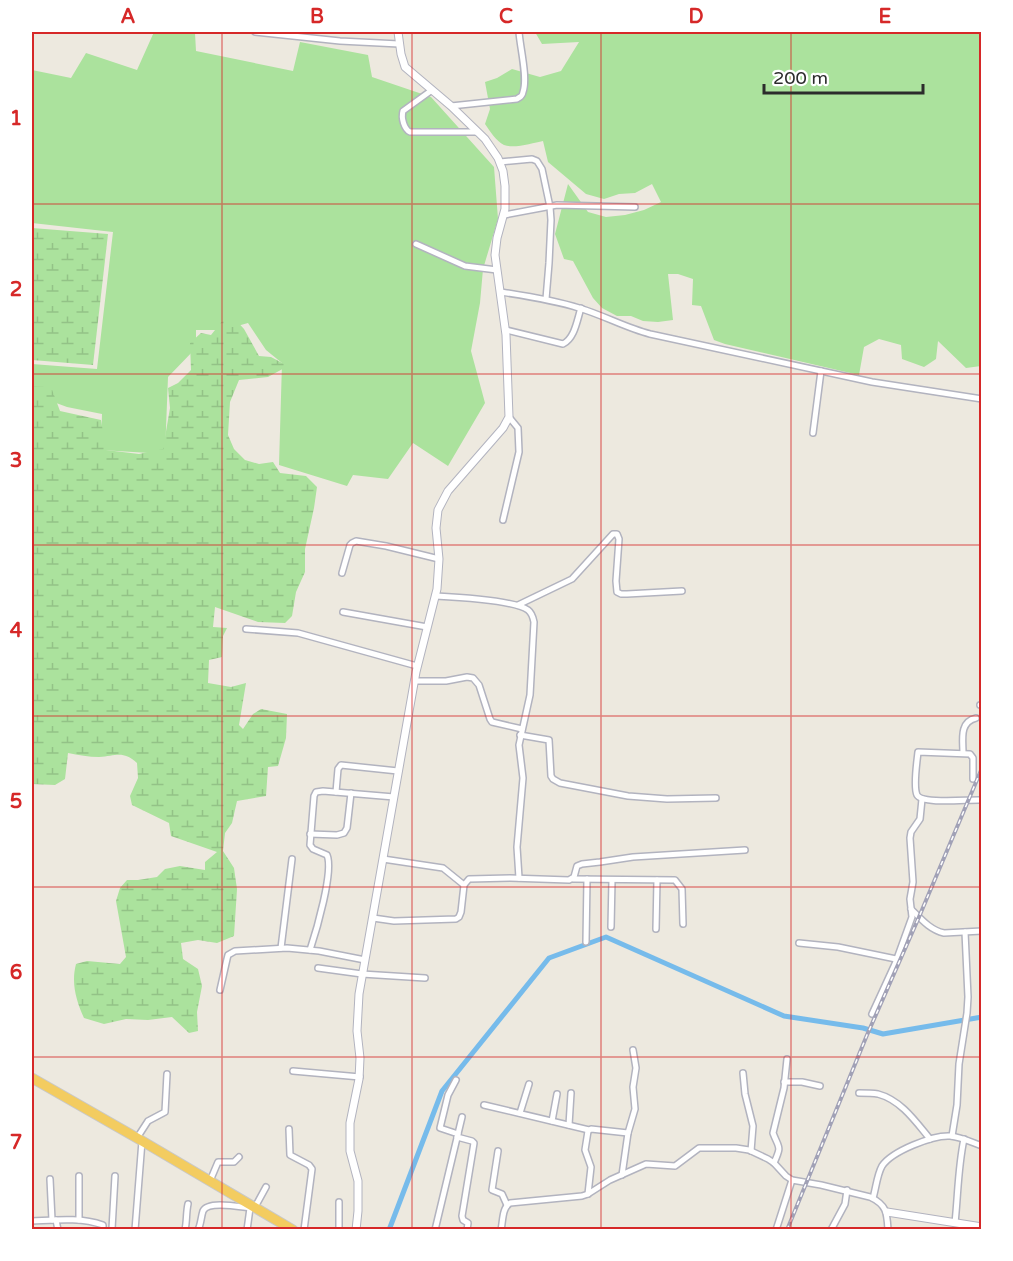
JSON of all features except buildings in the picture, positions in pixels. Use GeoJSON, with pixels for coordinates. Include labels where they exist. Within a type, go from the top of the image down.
{"type":"FeatureCollection","features":[{"type":"Feature","properties":{"kind":"highway"},"geometry":{"type":"LineString","coordinates":[[32,1078],[293,1230]]}},
{"type":"Feature","properties":{"kind":"street"},"geometry":{"type":"LineString","coordinates":[[255,32],[291,34],[340,41],[399,44]]}},
{"type":"Feature","properties":{"kind":"street"},"geometry":{"type":"LineString","coordinates":[[356,1230],[358,1181],[350,1151],[350,1123],[360,1077],[357,1031],[359,994],[414,681],[439,579],[436,519],[448,491],[503,428],[509,417],[506,330],[495,248],[506,202],[503,171],[494,152],[477,132],[451,106],[405,67],[400,54],[398,32]]}},
{"type":"Feature","properties":{"kind":"street"},"geometry":{"type":"LineString","coordinates":[[451,106],[520,97],[524,90],[524,76],[519,32]]}},
{"type":"Feature","properties":{"kind":"street"},"geometry":{"type":"LineString","coordinates":[[432,90],[403,111],[402,116],[407,130],[410,132],[477,132]]}},
{"type":"Feature","properties":{"kind":"street"},"geometry":{"type":"LineString","coordinates":[[500,162],[526,159],[537,161],[542,168],[550,207],[546,299]]}},
{"type":"Feature","properties":{"kind":"street"},"geometry":{"type":"LineString","coordinates":[[504,215],[569,205],[635,207]]}},
{"type":"Feature","properties":{"kind":"street"},"geometry":{"type":"LineString","coordinates":[[416,244],[465,266],[497,270]]}},
{"type":"Feature","properties":{"kind":"street"},"geometry":{"type":"LineString","coordinates":[[501,292],[546,299],[581,308],[650,334],[888,385],[981,399]]}},
{"type":"Feature","properties":{"kind":"street"},"geometry":{"type":"LineString","coordinates":[[506,330],[563,344],[567,343],[572,336],[581,308]]}},
{"type":"Feature","properties":{"kind":"street"},"geometry":{"type":"LineString","coordinates":[[813,433],[821,371]]}},
{"type":"Feature","properties":{"kind":"street"},"geometry":{"type":"LineString","coordinates":[[503,520],[519,452],[518,428],[509,417]]}},
{"type":"Feature","properties":{"kind":"street"},"geometry":{"type":"LineString","coordinates":[[517,606],[572,579],[613,534],[617,534],[619,539],[616,580],[618,592],[627,594],[682,591]]}},
{"type":"Feature","properties":{"kind":"street"},"geometry":{"type":"LineString","coordinates":[[342,573],[350,545],[356,541],[439,559]]}},
{"type":"Feature","properties":{"kind":"street"},"geometry":{"type":"LineString","coordinates":[[435,596],[468,598],[517,606],[533,615],[530,695],[519,745],[523,778],[517,847],[519,879]]}},
{"type":"Feature","properties":{"kind":"street"},"geometry":{"type":"LineString","coordinates":[[343,612],[428,627]]}},
{"type":"Feature","properties":{"kind":"street"},"geometry":{"type":"LineString","coordinates":[[246,629],[298,633],[417,666]]}},
{"type":"Feature","properties":{"kind":"street"},"geometry":{"type":"LineString","coordinates":[[414,681],[446,681],[467,677],[476,680],[492,722],[549,740],[551,776],[560,783],[628,796],[671,799],[716,798]]}},
{"type":"Feature","properties":{"kind":"street"},"geometry":{"type":"LineString","coordinates":[[963,753],[964,725],[969,719],[976,718]]}},
{"type":"Feature","properties":{"kind":"street"},"geometry":{"type":"LineString","coordinates":[[973,779],[973,756],[970,754],[918,752],[916,784],[917,795],[922,799],[981,800]]}},
{"type":"Feature","properties":{"kind":"street"},"geometry":{"type":"LineString","coordinates":[[336,792],[338,769],[341,765],[398,771]]}},
{"type":"Feature","properties":{"kind":"street"},"geometry":{"type":"LineString","coordinates":[[310,950],[324,893],[329,860],[327,855],[311,847],[309,842],[316,792],[394,797]]}},
{"type":"Feature","properties":{"kind":"street"},"geometry":{"type":"LineString","coordinates":[[310,834],[338,835],[344,833],[351,793]]}},
{"type":"Feature","properties":{"kind":"street"},"geometry":{"type":"LineString","coordinates":[[873,1014],[910,922],[913,882],[910,838],[911,832],[920,819],[922,799]]}},
{"type":"Feature","properties":{"kind":"street"},"geometry":{"type":"LineString","coordinates":[[573,879],[577,866],[582,864],[633,857],[745,850]]}},
{"type":"Feature","properties":{"kind":"street"},"geometry":{"type":"LineString","coordinates":[[281,948],[292,859]]}},
{"type":"Feature","properties":{"kind":"street"},"geometry":{"type":"LineString","coordinates":[[383,859],[442,868],[464,885]]}},
{"type":"Feature","properties":{"kind":"street"},"geometry":{"type":"LineString","coordinates":[[373,918],[394,921],[456,919],[461,912],[464,885],[469,879],[675,880],[682,889],[682,924]]}},
{"type":"Feature","properties":{"kind":"street"},"geometry":{"type":"LineString","coordinates":[[586,942],[587,879]]}},
{"type":"Feature","properties":{"kind":"street"},"geometry":{"type":"LineString","coordinates":[[611,927],[612,880]]}},
{"type":"Feature","properties":{"kind":"street"},"geometry":{"type":"LineString","coordinates":[[657,880],[657,929]]}},
{"type":"Feature","properties":{"kind":"street"},"geometry":{"type":"LineString","coordinates":[[911,909],[938,932],[981,931]]}},
{"type":"Feature","properties":{"kind":"street"},"geometry":{"type":"LineString","coordinates":[[952,1136],[957,1105],[957,1076],[967,1013],[965,932]]}},
{"type":"Feature","properties":{"kind":"street"},"geometry":{"type":"LineString","coordinates":[[799,943],[850,949],[896,960]]}},
{"type":"Feature","properties":{"kind":"street"},"geometry":{"type":"LineString","coordinates":[[220,990],[227,959],[231,952],[235,951],[281,948],[310,950],[364,960]]}},
{"type":"Feature","properties":{"kind":"street"},"geometry":{"type":"LineString","coordinates":[[318,968],[362,974],[425,978]]}},
{"type":"Feature","properties":{"kind":"street"},"geometry":{"type":"LineString","coordinates":[[622,1175],[628,1133],[635,1109],[633,1087],[636,1068],[633,1050]]}},
{"type":"Feature","properties":{"kind":"street"},"geometry":{"type":"LineString","coordinates":[[774,1163],[780,1147],[773,1133],[787,1059]]}},
{"type":"Feature","properties":{"kind":"street"},"geometry":{"type":"LineString","coordinates":[[293,1071],[360,1077]]}},
{"type":"Feature","properties":{"kind":"street"},"geometry":{"type":"LineString","coordinates":[[743,1072],[745,1094],[753,1126],[751,1151]]}},
{"type":"Feature","properties":{"kind":"street"},"geometry":{"type":"LineString","coordinates":[[135,1230],[140,1139],[148,1121],[165,1112],[166,1074]]}},
{"type":"Feature","properties":{"kind":"street"},"geometry":{"type":"LineString","coordinates":[[456,1080],[448,1095],[440,1128],[474,1143],[462,1216],[463,1220],[468,1223],[467,1230]]}},
{"type":"Feature","properties":{"kind":"street"},"geometry":{"type":"LineString","coordinates":[[784,1082],[802,1082],[820,1086]]}},
{"type":"Feature","properties":{"kind":"street"},"geometry":{"type":"LineString","coordinates":[[520,1113],[529,1084]]}},
{"type":"Feature","properties":{"kind":"street"},"geometry":{"type":"LineString","coordinates":[[568,1125],[571,1093]]}},
{"type":"Feature","properties":{"kind":"street"},"geometry":{"type":"LineString","coordinates":[[859,1093],[877,1094],[896,1103],[930,1139]]}},
{"type":"Feature","properties":{"kind":"street"},"geometry":{"type":"LineString","coordinates":[[552,1121],[557,1094]]}},
{"type":"Feature","properties":{"kind":"street"},"geometry":{"type":"LineString","coordinates":[[484,1105],[590,1130],[628,1133]]}},
{"type":"Feature","properties":{"kind":"street"},"geometry":{"type":"LineString","coordinates":[[435,1230],[462,1117]]}},
{"type":"Feature","properties":{"kind":"street"},"geometry":{"type":"LineString","coordinates":[[289,1129],[290,1155],[309,1164],[312,1169],[304,1230]]}},
{"type":"Feature","properties":{"kind":"street"},"geometry":{"type":"LineString","coordinates":[[588,1194],[591,1167],[585,1150],[590,1130]]}},
{"type":"Feature","properties":{"kind":"street"},"geometry":{"type":"LineString","coordinates":[[873,1198],[885,1162],[908,1148],[943,1136],[964,1139],[981,1146]]}},
{"type":"Feature","properties":{"kind":"street"},"geometry":{"type":"LineString","coordinates":[[955,1223],[959,1190],[959,1159],[964,1139]]}},
{"type":"Feature","properties":{"kind":"street"},"geometry":{"type":"LineString","coordinates":[[507,1205],[588,1194],[610,1180],[646,1164],[675,1166],[702,1148],[736,1148],[751,1151],[774,1163],[792,1180],[873,1198],[887,1212],[888,1230]]}},
{"type":"Feature","properties":{"kind":"street"},"geometry":{"type":"LineString","coordinates":[[498,1151],[492,1190],[502,1194],[507,1205],[501,1230]]}},
{"type":"Feature","properties":{"kind":"street"},"geometry":{"type":"LineString","coordinates":[[210,1181],[218,1162],[234,1162],[239,1158]]}},
{"type":"Feature","properties":{"kind":"street"},"geometry":{"type":"LineString","coordinates":[[79,1176],[79,1220]]}},
{"type":"Feature","properties":{"kind":"street"},"geometry":{"type":"LineString","coordinates":[[32,1221],[79,1220],[112,1229],[115,1176]]}},
{"type":"Feature","properties":{"kind":"street"},"geometry":{"type":"LineString","coordinates":[[50,1179],[57,1230]]}},
{"type":"Feature","properties":{"kind":"street"},"geometry":{"type":"LineString","coordinates":[[776,1230],[792,1180]]}},
{"type":"Feature","properties":{"kind":"street"},"geometry":{"type":"LineString","coordinates":[[247,1230],[254,1208],[266,1187]]}},
{"type":"Feature","properties":{"kind":"street"},"geometry":{"type":"LineString","coordinates":[[831,1230],[843,1208],[847,1191]]}},
{"type":"Feature","properties":{"kind":"street"},"geometry":{"type":"LineString","coordinates":[[339,1202],[339,1230]]}},
{"type":"Feature","properties":{"kind":"street"},"geometry":{"type":"LineString","coordinates":[[185,1230],[188,1204]]}},
{"type":"Feature","properties":{"kind":"street"},"geometry":{"type":"LineString","coordinates":[[198,1230],[207,1207],[221,1204],[254,1208]]}},
{"type":"Feature","properties":{"kind":"street"},"geometry":{"type":"LineString","coordinates":[[887,1212],[981,1227]]}},
{"type":"Feature","properties":{"kind":"green space"},"geometry":{"type":"Polygon","coordinates":[[[154,32],[195,33],[196,51],[293,71],[300,42],[368,55],[372,77],[431,97],[494,167],[498,219],[483,269],[480,303],[471,351],[485,403],[448,466],[413,443],[388,479],[353,475],[347,486],[279,465],[282,363],[266,350],[248,323],[223,330],[196,330],[196,348],[168,377],[165,454],[101,450],[102,414],[67,407],[32,394],[32,364],[97,369],[113,232],[32,223],[32,70],[71,78],[86,53],[137,70],[154,32]]]}},
{"type":"Feature","properties":{"kind":"green space"},"geometry":{"type":"Polygon","coordinates":[[[535,32],[981,32],[981,366],[966,368],[938,341],[936,359],[924,367],[902,359],[901,345],[879,339],[864,347],[859,375],[725,344],[714,340],[701,306],[692,305],[693,279],[678,274],[668,274],[673,320],[643,321],[631,316],[617,316],[602,308],[593,298],[573,261],[564,259],[555,234],[568,184],[588,212],[606,217],[644,210],[661,202],[652,184],[635,193],[619,194],[604,199],[586,194],[548,162],[543,141],[508,146],[501,143],[491,133],[485,124],[490,109],[485,82],[512,69],[540,77],[561,71],[579,42],[542,44],[535,32]]]}},
{"type":"Feature","properties":{"kind":"green space"},"geometry":{"type":"Polygon","coordinates":[[[32,228],[108,234],[93,365],[32,360],[32,228]]]}},
{"type":"Feature","properties":{"kind":"green space"},"geometry":{"type":"Polygon","coordinates":[[[234,318],[244,329],[259,356],[271,357],[288,366],[268,377],[239,380],[230,402],[228,435],[234,449],[245,460],[259,464],[273,462],[280,473],[306,476],[317,487],[305,549],[305,572],[296,592],[292,616],[285,623],[258,622],[215,607],[213,627],[227,628],[223,636],[222,657],[209,660],[208,683],[231,687],[246,683],[239,725],[243,729],[253,714],[261,709],[287,714],[286,738],[278,766],[268,767],[266,796],[237,801],[232,823],[225,833],[223,851],[234,868],[237,889],[234,936],[217,943],[198,940],[181,943],[183,959],[198,969],[202,986],[197,1012],[198,1031],[189,1033],[172,1017],[148,1020],[126,1019],[104,1024],[84,1018],[75,991],[74,978],[76,964],[87,961],[120,964],[126,957],[116,901],[120,888],[127,880],[157,877],[165,869],[180,866],[205,870],[205,862],[217,852],[171,836],[169,823],[132,805],[130,796],[138,778],[137,763],[128,756],[95,757],[68,753],[65,779],[55,785],[32,784],[32,386],[51,387],[60,411],[101,420],[106,450],[139,454],[163,449],[170,408],[168,388],[178,383],[191,370],[190,343],[201,333],[211,335],[223,320],[234,318]]]}},
{"type":"Feature","properties":{"kind":"waterway"},"geometry":{"type":"LineString","coordinates":[[389,1230],[442,1091],[549,958],[606,937],[784,1016],[863,1028],[883,1034],[982,1017]]}},
{"type":"Feature","properties":{"kind":"railway"},"geometry":{"type":"LineString","coordinates":[[787,1230],[867,1035],[982,768]]}}]}
